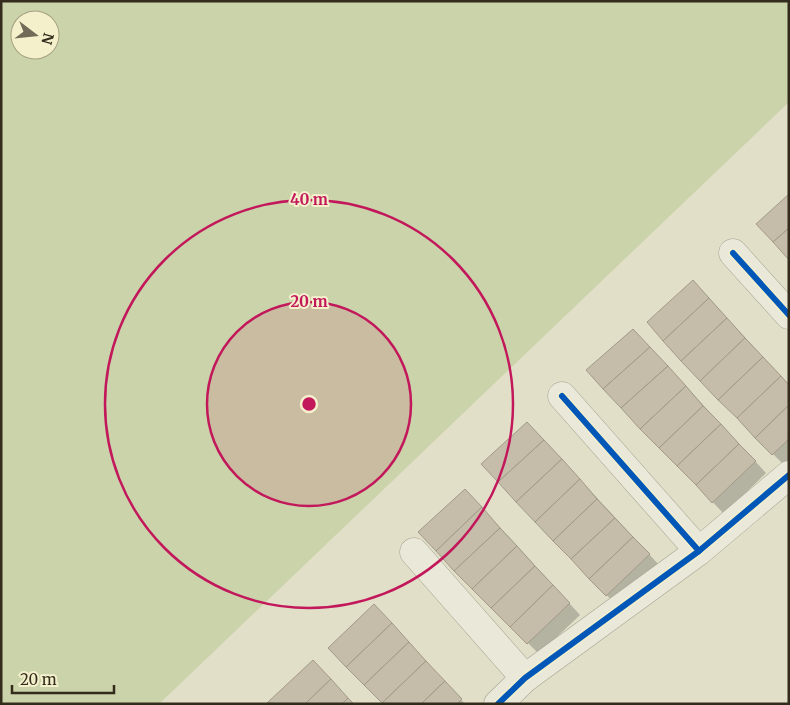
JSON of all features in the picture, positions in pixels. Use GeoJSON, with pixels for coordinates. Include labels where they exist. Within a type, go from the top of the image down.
{"type":"FeatureCollection","features":[{"type":"Feature","properties":{"kind":"street"},"geometry":{"type":"LineString","coordinates":[[733,253],[789,315]]}},
{"type":"Feature","properties":{"kind":"street"},"geometry":{"type":"LineString","coordinates":[[562,396],[700,551]]}},
{"type":"Feature","properties":{"kind":"street"},"geometry":{"type":"LineString","coordinates":[[498,704],[525,678],[700,551],[789,474]]}},
{"type":"Feature","properties":{"kind":"street"},"geometry":{"type":"LineString","coordinates":[[414,552],[525,678]]}},
{"type":"Feature","properties":{"kind":"green space"},"geometry":{"type":"Polygon","coordinates":[[[1,1],[789,1],[789,102],[159,704],[1,704],[1,1]]]}},
{"type":"Feature","properties":{"kind":"building"},"geometry":{"type":"Polygon","coordinates":[[[789,194],[789,228],[773,242],[756,224],[789,194]]]}},
{"type":"Feature","properties":{"kind":"building"},"geometry":{"type":"Polygon","coordinates":[[[789,228],[789,260],[773,242],[789,228]]]}},
{"type":"Feature","properties":{"kind":"building"},"geometry":{"type":"Polygon","coordinates":[[[693,280],[709,298],[663,341],[647,322],[693,280]]]}},
{"type":"Feature","properties":{"kind":"building"},"geometry":{"type":"Polygon","coordinates":[[[709,298],[727,318],[681,361],[663,341],[709,298]]]}},
{"type":"Feature","properties":{"kind":"building"},"geometry":{"type":"Polygon","coordinates":[[[727,318],[745,338],[700,381],[681,361],[727,318]]]}},
{"type":"Feature","properties":{"kind":"building"},"geometry":{"type":"Polygon","coordinates":[[[633,329],[650,347],[603,389],[586,370],[633,329]]]}},
{"type":"Feature","properties":{"kind":"building"},"geometry":{"type":"Polygon","coordinates":[[[745,338],[763,357],[718,400],[700,381],[745,338]]]}},
{"type":"Feature","properties":{"kind":"building"},"geometry":{"type":"Polygon","coordinates":[[[650,347],[668,366],[621,408],[603,389],[650,347]]]}},
{"type":"Feature","properties":{"kind":"building"},"geometry":{"type":"Polygon","coordinates":[[[763,357],[781,376],[737,418],[718,400],[763,357]]]}},
{"type":"Feature","properties":{"kind":"building"},"geometry":{"type":"Polygon","coordinates":[[[668,366],[686,386],[640,429],[621,408],[668,366]]]}},
{"type":"Feature","properties":{"kind":"building"},"geometry":{"type":"Polygon","coordinates":[[[781,376],[789,385],[789,405],[755,438],[737,418],[781,376]]]}},
{"type":"Feature","properties":{"kind":"building"},"geometry":{"type":"Polygon","coordinates":[[[686,386],[703,406],[659,448],[640,429],[686,386]]]}},
{"type":"Feature","properties":{"kind":"building"},"geometry":{"type":"Polygon","coordinates":[[[789,405],[789,439],[772,455],[755,438],[789,405]]]}},
{"type":"Feature","properties":{"kind":"building"},"geometry":{"type":"Polygon","coordinates":[[[703,406],[721,424],[677,466],[659,448],[703,406]]]}},
{"type":"Feature","properties":{"kind":"building"},"geometry":{"type":"Polygon","coordinates":[[[527,422],[544,440],[498,482],[481,464],[527,422]]]}},
{"type":"Feature","properties":{"kind":"building"},"geometry":{"type":"Polygon","coordinates":[[[721,424],[739,444],[696,485],[677,466],[721,424]]]}},
{"type":"Feature","properties":{"kind":"building"},"geometry":{"type":"Polygon","coordinates":[[[544,440],[562,459],[516,502],[498,482],[544,440]]]}},
{"type":"Feature","properties":{"kind":"building"},"geometry":{"type":"Polygon","coordinates":[[[739,444],[756,461],[712,503],[696,485],[739,444]]]}},
{"type":"Feature","properties":{"kind":"building"},"geometry":{"type":"Polygon","coordinates":[[[562,459],[580,479],[535,522],[516,502],[562,459]]]}},
{"type":"Feature","properties":{"kind":"building"},"geometry":{"type":"Polygon","coordinates":[[[580,479],[597,499],[553,541],[535,522],[580,479]]]}},
{"type":"Feature","properties":{"kind":"building"},"geometry":{"type":"Polygon","coordinates":[[[465,489],[482,507],[436,551],[418,532],[465,489]]]}},
{"type":"Feature","properties":{"kind":"building"},"geometry":{"type":"Polygon","coordinates":[[[597,499],[615,518],[571,559],[553,541],[597,499]]]}},
{"type":"Feature","properties":{"kind":"building"},"geometry":{"type":"Polygon","coordinates":[[[482,507],[500,528],[454,571],[436,551],[482,507]]]}},
{"type":"Feature","properties":{"kind":"building"},"geometry":{"type":"Polygon","coordinates":[[[615,518],[633,537],[589,579],[571,559],[615,518]]]}},
{"type":"Feature","properties":{"kind":"building"},"geometry":{"type":"Polygon","coordinates":[[[500,528],[517,546],[472,589],[454,571],[500,528]]]}},
{"type":"Feature","properties":{"kind":"building"},"geometry":{"type":"Polygon","coordinates":[[[633,537],[650,554],[606,596],[589,579],[633,537]]]}},
{"type":"Feature","properties":{"kind":"building"},"geometry":{"type":"Polygon","coordinates":[[[517,546],[535,566],[491,608],[472,589],[517,546]]]}},
{"type":"Feature","properties":{"kind":"building"},"geometry":{"type":"Polygon","coordinates":[[[535,566],[553,585],[510,627],[491,608],[535,566]]]}},
{"type":"Feature","properties":{"kind":"building"},"geometry":{"type":"Polygon","coordinates":[[[553,585],[570,603],[527,644],[510,627],[553,585]]]}},
{"type":"Feature","properties":{"kind":"building"},"geometry":{"type":"Polygon","coordinates":[[[374,604],[392,623],[346,667],[328,648],[374,604]]]}},
{"type":"Feature","properties":{"kind":"building"},"geometry":{"type":"Polygon","coordinates":[[[392,623],[409,642],[364,685],[346,667],[392,623]]]}},
{"type":"Feature","properties":{"kind":"building"},"geometry":{"type":"Polygon","coordinates":[[[409,642],[426,661],[382,703],[364,685],[409,642]]]}},
{"type":"Feature","properties":{"kind":"building"},"geometry":{"type":"Polygon","coordinates":[[[313,660],[331,679],[305,704],[267,703],[313,660]]]}},
{"type":"Feature","properties":{"kind":"building"},"geometry":{"type":"Polygon","coordinates":[[[426,661],[445,681],[421,704],[382,703],[426,661]]]}},
{"type":"Feature","properties":{"kind":"building"},"geometry":{"type":"Polygon","coordinates":[[[331,679],[348,698],[342,704],[305,704],[331,679]]]}},
{"type":"Feature","properties":{"kind":"building"},"geometry":{"type":"Polygon","coordinates":[[[445,681],[462,699],[457,704],[421,704],[445,681]]]}},
{"type":"Feature","properties":{"kind":"building"},"geometry":{"type":"Polygon","coordinates":[[[348,698],[354,704],[342,704],[348,698]]]}},
{"type":"Feature","properties":{"kind":"cycle path"},"geometry":{"type":"LineString","coordinates":[[733,253],[789,315]]}},
{"type":"Feature","properties":{"kind":"cycle path"},"geometry":{"type":"LineString","coordinates":[[562,396],[699,551]]}},
{"type":"Feature","properties":{"kind":"cycle path"},"geometry":{"type":"LineString","coordinates":[[498,704],[525,678],[699,551],[789,475]]}}]}
